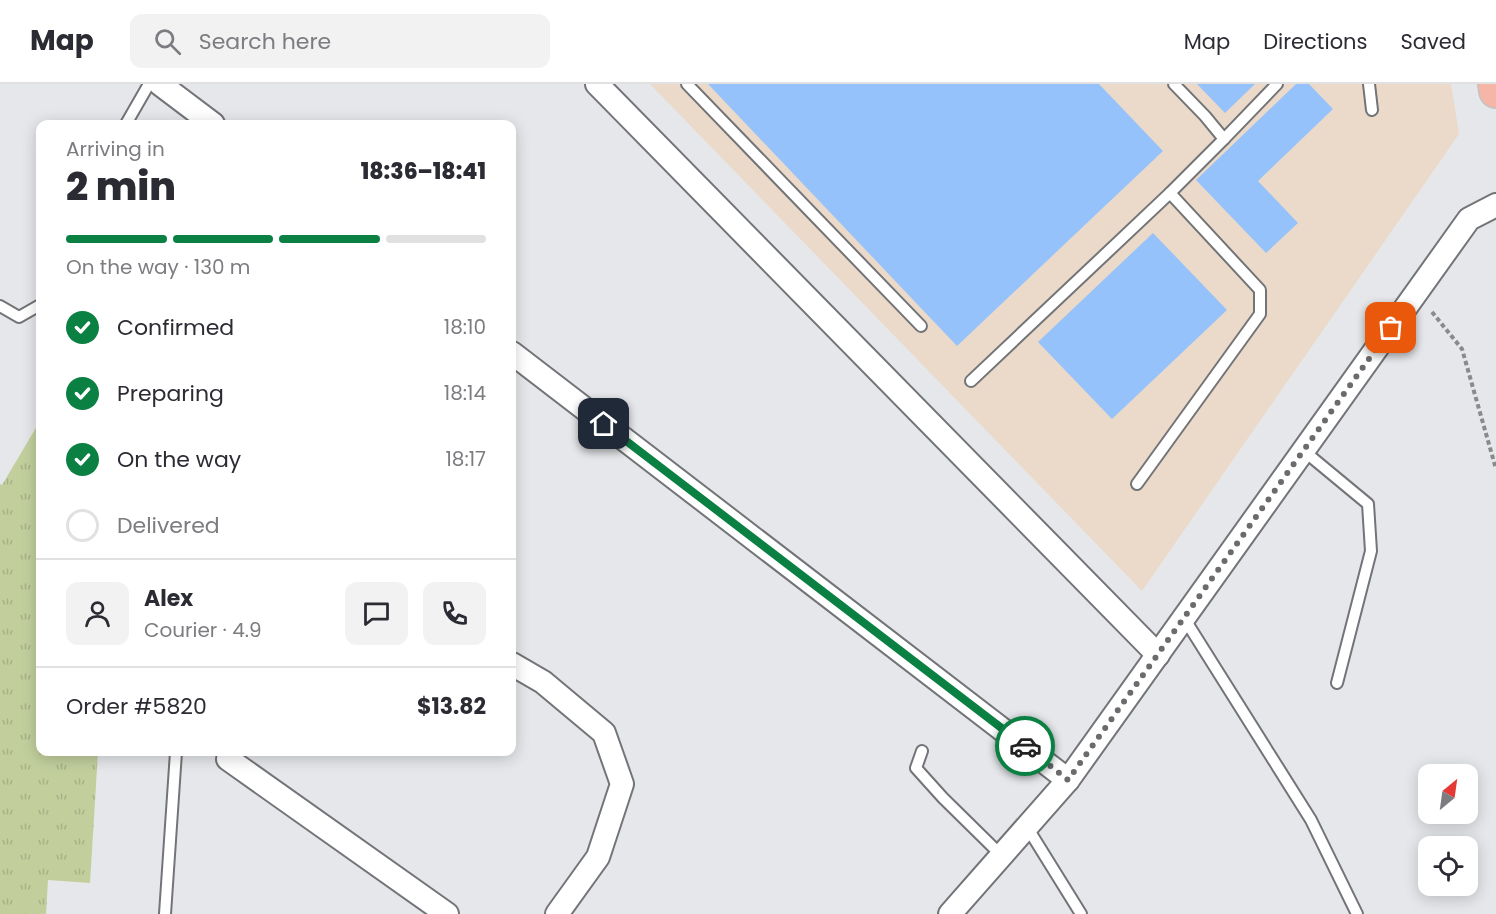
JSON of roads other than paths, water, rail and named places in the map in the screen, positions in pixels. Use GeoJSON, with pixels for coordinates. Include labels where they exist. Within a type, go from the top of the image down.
{"type":"FeatureCollection","features":[{"type":"Feature","properties":{"kind":"main road"},"geometry":{"type":"LineString","coordinates":[[1494,84],[1496,91]]}},
{"type":"Feature","properties":{"kind":"street"},"geometry":{"type":"LineString","coordinates":[[160,84],[208,120]]}},
{"type":"Feature","properties":{"kind":"street"},"geometry":{"type":"LineString","coordinates":[[597,84],[1158,655]]}},
{"type":"Feature","properties":{"kind":"street"},"geometry":{"type":"LineString","coordinates":[[950,914],[1068,780],[1469,219],[1496,205]]}},
{"type":"Feature","properties":{"kind":"street"},"geometry":{"type":"LineString","coordinates":[[516,355],[1068,780]]}},
{"type":"Feature","properties":{"kind":"street"},"geometry":{"type":"LineString","coordinates":[[516,666],[543,682],[604,733],[622,784],[598,857],[557,914]]}},
{"type":"Feature","properties":{"kind":"street"},"geometry":{"type":"LineString","coordinates":[[228,759],[447,914]]}},
{"type":"Feature","properties":{"kind":"lane"},"geometry":{"type":"LineString","coordinates":[[128,120],[149,84]]}},
{"type":"Feature","properties":{"kind":"lane"},"geometry":{"type":"LineString","coordinates":[[687,84],[921,326]]}},
{"type":"Feature","properties":{"kind":"lane"},"geometry":{"type":"LineString","coordinates":[[1174,84],[1224,139]]}},
{"type":"Feature","properties":{"kind":"lane"},"geometry":{"type":"LineString","coordinates":[[971,381],[1170,193],[1277,84]]}},
{"type":"Feature","properties":{"kind":"lane"},"geometry":{"type":"LineString","coordinates":[[1369,84],[1372,110]]}},
{"type":"Feature","properties":{"kind":"lane"},"geometry":{"type":"LineString","coordinates":[[1137,484],[1260,314],[1260,290],[1170,193]]}},
{"type":"Feature","properties":{"kind":"lane"},"geometry":{"type":"LineString","coordinates":[[0,306],[19,317],[36,307]]}},
{"type":"Feature","properties":{"kind":"lane"},"geometry":{"type":"LineString","coordinates":[[1304,451],[1368,504],[1371,550],[1337,684]]}},
{"type":"Feature","properties":{"kind":"lane"},"geometry":{"type":"LineString","coordinates":[[1184,618],[1311,820],[1357,914]]}},
{"type":"Feature","properties":{"kind":"lane"},"geometry":{"type":"LineString","coordinates":[[922,751],[916,768],[1002,856]]}},
{"type":"Feature","properties":{"kind":"lane"},"geometry":{"type":"LineString","coordinates":[[165,914],[176,756]]}},
{"type":"Feature","properties":{"kind":"lane"},"geometry":{"type":"LineString","coordinates":[[1027,827],[1081,914]]}}]}
